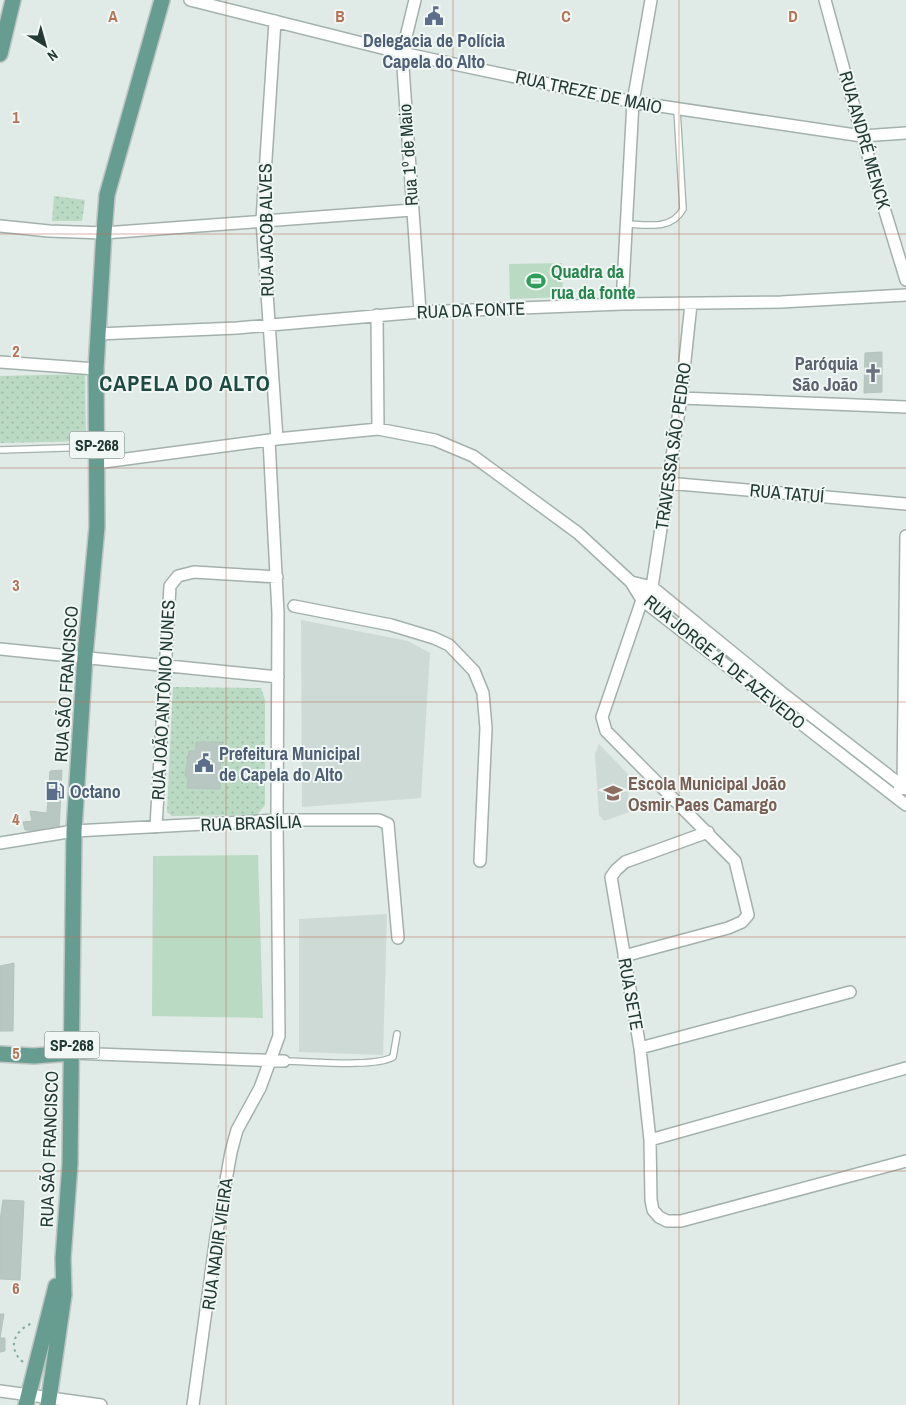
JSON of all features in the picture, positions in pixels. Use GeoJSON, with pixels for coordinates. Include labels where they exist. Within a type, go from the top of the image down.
{"type":"FeatureCollection","features":[{"type":"Feature","properties":{"kind":"main road"},"geometry":{"type":"LineString","coordinates":[[0,54],[13,0]]}},
{"type":"Feature","properties":{"kind":"main road","name":"SP-268"},"geometry":{"type":"LineString","coordinates":[[104,233],[107,194],[162,0]]}},
{"type":"Feature","properties":{"kind":"main road","name":"RUA SÃO FRANCISCO"},"geometry":{"type":"LineString","coordinates":[[49,1402],[64,1295],[63,1258],[70,1164],[74,831],[85,656],[97,527],[96,369],[104,233]]}},
{"type":"Feature","properties":{"kind":"main road"},"geometry":{"type":"LineString","coordinates":[[0,1054],[34,1056],[71,1053]]}},
{"type":"Feature","properties":{"kind":"main road","name":"RUA SÃO FRANCISCO"},"geometry":{"type":"LineString","coordinates":[[27,1400],[63,1258]]}},
{"type":"Feature","properties":{"kind":"street","name":"RUA TREZE DE MAIO"},"geometry":{"type":"LineString","coordinates":[[190,0],[402,53],[633,102],[862,136],[906,133]]}},
{"type":"Feature","properties":{"kind":"street","name":"Rua 1º de Maio"},"geometry":{"type":"LineString","coordinates":[[415,0],[402,53],[420,312]]}},
{"type":"Feature","properties":{"kind":"street"},"geometry":{"type":"LineString","coordinates":[[622,304],[633,102],[651,0]]}},
{"type":"Feature","properties":{"kind":"street","name":"RUA ANDRÉ MENCK"},"geometry":{"type":"LineString","coordinates":[[825,0],[862,136],[906,280]]}},
{"type":"Feature","properties":{"kind":"street","name":"RUA JACOB ALVES"},"geometry":{"type":"LineString","coordinates":[[275,21],[262,220],[269,325],[277,577],[277,820]]}},
{"type":"Feature","properties":{"kind":"street"},"geometry":{"type":"LineString","coordinates":[[1,226],[104,233],[412,210]]}},
{"type":"Feature","properties":{"kind":"street","name":"RUA DA FONTE"},"geometry":{"type":"LineString","coordinates":[[98,334],[269,325],[420,312],[622,304],[780,302],[906,295]]}},
{"type":"Feature","properties":{"kind":"street","name":"TRAVESSA SÃO PEDRO"},"geometry":{"type":"LineString","coordinates":[[652,587],[681,398],[691,304]]}},
{"type":"Feature","properties":{"kind":"street"},"geometry":{"type":"LineString","coordinates":[[377,315],[378,429]]}},
{"type":"Feature","properties":{"kind":"street"},"geometry":{"type":"LineString","coordinates":[[0,362],[96,369]]}},
{"type":"Feature","properties":{"kind":"street"},"geometry":{"type":"LineString","coordinates":[[681,398],[906,407]]}},
{"type":"Feature","properties":{"kind":"street"},"geometry":{"type":"LineString","coordinates":[[96,463],[273,439],[378,429],[435,440],[473,456],[578,532],[631,582]]}},
{"type":"Feature","properties":{"kind":"street","name":"RUA TATUÍ"},"geometry":{"type":"LineString","coordinates":[[667,483],[906,504]]}},
{"type":"Feature","properties":{"kind":"street"},"geometry":{"type":"LineString","coordinates":[[895,796],[904,787],[906,536]]}},
{"type":"Feature","properties":{"kind":"street","name":"RUA JOÃO ANTÔNIO NUNES"},"geometry":{"type":"LineString","coordinates":[[156,827],[170,586],[178,576],[194,572],[277,577]]}},
{"type":"Feature","properties":{"kind":"street","name":"RUA JORGE A. DE AZEVEDO"},"geometry":{"type":"LineString","coordinates":[[631,582],[652,587],[780,692],[904,787]]}},
{"type":"Feature","properties":{"kind":"street","name":"RUA JORGE A. DE AZEVEDO"},"geometry":{"type":"LineString","coordinates":[[631,582],[642,600],[906,805]]}},
{"type":"Feature","properties":{"kind":"street"},"geometry":{"type":"LineString","coordinates":[[624,956],[728,928],[742,922],[748,915],[735,861],[606,731],[602,717],[642,600],[652,587]]}},
{"type":"Feature","properties":{"kind":"street"},"geometry":{"type":"LineString","coordinates":[[294,606],[391,625],[434,638],[449,645],[474,672],[483,693],[486,728],[480,861]]}},
{"type":"Feature","properties":{"kind":"street"},"geometry":{"type":"LineString","coordinates":[[0,649],[85,656],[278,677]]}},
{"type":"Feature","properties":{"kind":"street","name":"RUA BRASÍLIA"},"geometry":{"type":"LineString","coordinates":[[0,844],[74,831],[277,820],[379,820],[388,824],[398,938]]}},
{"type":"Feature","properties":{"kind":"street","name":"RUA NADIR VIEIRA"},"geometry":{"type":"LineString","coordinates":[[193,1405],[216,1237],[229,1160],[237,1130],[260,1088],[279,1036],[277,820]]}},
{"type":"Feature","properties":{"kind":"street","name":"RUA SETE"},"geometry":{"type":"LineString","coordinates":[[708,832],[625,862],[616,870],[611,878],[640,1048],[650,1140],[651,1200],[653,1210],[659,1217],[667,1221],[681,1221],[906,1161]]}},
{"type":"Feature","properties":{"kind":"street"},"geometry":{"type":"LineString","coordinates":[[640,1048],[850,992]]}},
{"type":"Feature","properties":{"kind":"street"},"geometry":{"type":"LineString","coordinates":[[71,1053],[284,1061]]}},
{"type":"Feature","properties":{"kind":"street"},"geometry":{"type":"LineString","coordinates":[[650,1140],[906,1068]]}},
{"type":"Feature","properties":{"kind":"street"},"geometry":{"type":"LineString","coordinates":[[0,1391],[27,1400],[100,1405]]}},
{"type":"Feature","properties":{"kind":"lane"},"geometry":{"type":"LineString","coordinates":[[627,224],[668,223],[678,219],[683,209],[677,110]]}},
{"type":"Feature","properties":{"kind":"lane"},"geometry":{"type":"LineString","coordinates":[[0,450],[97,447]]}},
{"type":"Feature","properties":{"kind":"lane"},"geometry":{"type":"LineString","coordinates":[[284,1061],[386,1061],[393,1057],[397,1034]]}},
{"type":"Feature","properties":{"kind":"path"},"geometry":{"type":"LineString","coordinates":[[35,1367],[18,1359],[13,1352],[13,1342],[24,1326],[48,1320]]}},
{"type":"Feature","properties":{"kind":"shaded area"},"geometry":{"type":"Polygon","coordinates":[[[301,620],[408,641],[430,653],[421,798],[302,807],[301,620]]]}},
{"type":"Feature","properties":{"kind":"shaded area","name":"Escola Municipal João Osmir Paes Camargo"},"geometry":{"type":"Polygon","coordinates":[[[599,744],[628,774],[629,812],[604,821],[599,815],[595,754],[599,744]]]}},
{"type":"Feature","properties":{"kind":"shaded area"},"geometry":{"type":"Polygon","coordinates":[[[387,914],[383,1055],[299,1052],[299,919],[387,914]]]}},
{"type":"Feature","properties":{"kind":"green space"},"geometry":{"type":"Polygon","coordinates":[[[54,196],[85,200],[82,221],[52,221],[54,196]]]}},
{"type":"Feature","properties":{"kind":"green space","name":"Quadra da rua da fonte"},"geometry":{"type":"Polygon","coordinates":[[[562,263],[563,297],[510,299],[509,264],[562,263]]]}},
{"type":"Feature","properties":{"kind":"green space"},"geometry":{"type":"Polygon","coordinates":[[[85,374],[86,441],[0,443],[0,376],[85,374]]]}},
{"type":"Feature","properties":{"kind":"green space"},"geometry":{"type":"Polygon","coordinates":[[[173,687],[261,688],[265,700],[265,805],[257,815],[172,816],[167,812],[173,687]]]}},
{"type":"Feature","properties":{"kind":"green space"},"geometry":{"type":"Polygon","coordinates":[[[258,855],[263,1018],[152,1016],[153,856],[258,855]]]}},
{"type":"Feature","properties":{"kind":"building","name":"Paróquia São João"},"geometry":{"type":"Polygon","coordinates":[[[882,352],[882,392],[864,393],[865,353],[882,352]]]}},
{"type":"Feature","properties":{"kind":"building","name":"Prefeitura Municipal de Capela do Alto"},"geometry":{"type":"Polygon","coordinates":[[[196,742],[221,742],[220,789],[187,788],[188,779],[185,775],[189,751],[196,751],[196,742]]]}},
{"type":"Feature","properties":{"kind":"building","name":"Octano"},"geometry":{"type":"Polygon","coordinates":[[[62,770],[59,831],[25,830],[23,822],[32,821],[30,811],[47,813],[50,771],[62,770]]]}},
{"type":"Feature","properties":{"kind":"building"},"geometry":{"type":"Polygon","coordinates":[[[14,963],[13,1031],[0,1031],[0,966],[14,963]]]}},
{"type":"Feature","properties":{"kind":"building"},"geometry":{"type":"Polygon","coordinates":[[[3,1200],[24,1201],[20,1280],[0,1279],[0,1220],[3,1200]]]}},
{"type":"Feature","properties":{"kind":"building"},"geometry":{"type":"Polygon","coordinates":[[[0,1314],[4,1314],[0,1338],[0,1314]]]}},
{"type":"Feature","properties":{"kind":"building"},"geometry":{"type":"Polygon","coordinates":[[[0,1338],[5,1338],[5,1351],[0,1352],[0,1338]]]}},
{"type":"Feature","properties":{"kind":"place","name":"Delegacia de Polícia Capela do Alto"},"geometry":{"type":"Point","coordinates":[434,16]}},
{"type":"Feature","properties":{"kind":"place","name":"Quadra da rua da fonte"},"geometry":{"type":"Point","coordinates":[536,281]}},
{"type":"Feature","properties":{"kind":"place","name":"Paróquia São João"},"geometry":{"type":"Point","coordinates":[873,373]}},
{"type":"Feature","properties":{"kind":"place","name":"Prefeitura Municipal de Capela do Alto"},"geometry":{"type":"Point","coordinates":[204,763]}},
{"type":"Feature","properties":{"kind":"place","name":"Octano"},"geometry":{"type":"Point","coordinates":[55,791]}},
{"type":"Feature","properties":{"kind":"place","name":"Escola Municipal João Osmir Paes Camargo"},"geometry":{"type":"Point","coordinates":[613,793]}},
{"type":"Feature","properties":{"kind":"district","name":"CAPELA DO ALTO"},"geometry":{"type":"Point","coordinates":[185,383]}}]}
